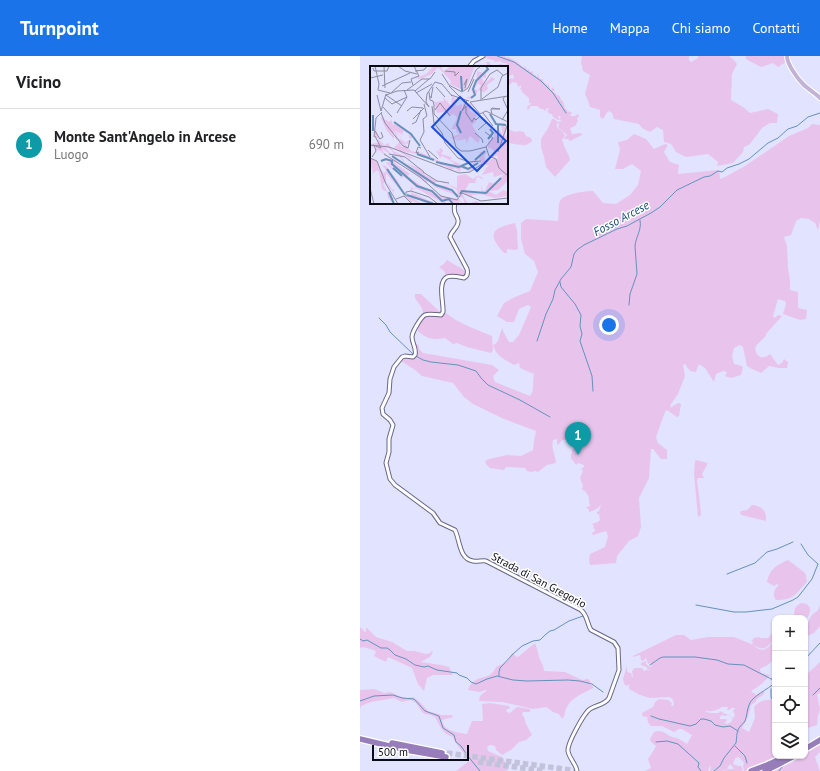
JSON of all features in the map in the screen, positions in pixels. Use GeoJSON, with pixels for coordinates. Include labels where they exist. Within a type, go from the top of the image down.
{"type":"FeatureCollection","features":[{"type":"Feature","properties":{"kind":"highway"},"geometry":{"type":"LineString","coordinates":[[360,738],[447,755]]}},
{"type":"Feature","properties":{"kind":"highway"},"geometry":{"type":"LineString","coordinates":[[808,746],[820,738]]}},
{"type":"Feature","properties":{"kind":"highway"},"geometry":{"type":"LineString","coordinates":[[751,771],[780,759]]}},
{"type":"Feature","properties":{"kind":"highway"},"geometry":{"type":"LineString","coordinates":[[765,771],[789,759]]}},
{"type":"Feature","properties":{"kind":"main road"},"geometry":{"type":"LineString","coordinates":[[787,56],[789,64],[799,80],[820,98]]}},
{"type":"Feature","properties":{"kind":"street"},"geometry":{"type":"LineString","coordinates":[[470,66],[474,61],[483,56]]}},
{"type":"Feature","properties":{"kind":"street","name":"Strada di San Gregorio"},"geometry":{"type":"LineString","coordinates":[[455,204],[454,211],[458,222],[450,237],[467,270],[467,275],[465,278],[447,277],[444,280],[442,288],[444,312],[441,315],[428,314],[423,317],[412,336],[416,352],[415,356],[404,356],[392,371],[389,380],[389,393],[382,408],[383,414],[391,421],[393,426],[386,466],[395,486],[433,513],[441,523],[456,531],[462,553],[467,558],[474,561],[485,560],[581,610],[585,615],[591,631],[614,642],[617,646],[620,669],[609,698],[606,702],[586,712],[568,747],[569,754],[576,766],[577,771]]}},
{"type":"Feature","properties":{"kind":"shaded area"},"geometry":{"type":"Polygon","coordinates":[[[484,56],[505,56],[506,58],[508,57],[518,62],[524,68],[525,66],[527,70],[529,69],[530,72],[533,71],[533,74],[536,75],[536,77],[538,74],[540,79],[543,79],[547,85],[548,84],[551,90],[553,87],[555,91],[553,92],[556,93],[558,97],[557,94],[560,96],[565,109],[571,112],[571,116],[578,114],[578,121],[575,126],[570,128],[572,134],[581,133],[582,135],[570,141],[568,139],[564,139],[567,135],[558,127],[560,124],[557,123],[557,127],[565,136],[562,140],[570,160],[555,177],[546,167],[541,147],[541,139],[552,119],[563,123],[559,118],[560,120],[558,120],[549,113],[547,110],[549,109],[546,108],[545,111],[537,106],[531,106],[528,110],[527,107],[531,103],[529,103],[529,98],[522,92],[521,89],[519,89],[521,86],[520,85],[518,87],[516,84],[517,83],[513,82],[508,85],[510,78],[514,79],[513,74],[508,77],[508,66],[498,66],[499,64],[506,65],[507,63],[500,61],[494,62],[495,60],[485,57],[476,63],[484,56]]]}},
{"type":"Feature","properties":{"kind":"shaded area"},"geometry":{"type":"Polygon","coordinates":[[[582,56],[689,56],[689,60],[691,62],[698,58],[698,56],[729,56],[737,64],[732,74],[731,100],[750,113],[768,109],[778,114],[777,123],[770,123],[762,128],[750,144],[744,147],[743,152],[733,163],[717,166],[718,162],[708,154],[686,157],[676,152],[671,144],[664,142],[663,130],[657,127],[650,132],[642,128],[639,124],[614,119],[612,113],[608,111],[603,119],[600,117],[600,110],[590,107],[585,94],[590,75],[583,71],[581,62],[582,56]]]}},
{"type":"Feature","properties":{"kind":"shaded area"},"geometry":{"type":"Polygon","coordinates":[[[746,56],[785,56],[786,62],[778,67],[773,63],[761,67],[746,59],[746,56]]]}},
{"type":"Feature","properties":{"kind":"shaded area"},"geometry":{"type":"Polygon","coordinates":[[[486,62],[489,62],[491,65],[494,65],[486,66],[486,62]]]}},
{"type":"Feature","properties":{"kind":"shaded area"},"geometry":{"type":"Polygon","coordinates":[[[812,124],[820,125],[820,221],[818,230],[815,223],[809,219],[801,218],[796,221],[791,235],[784,237],[787,246],[790,290],[798,292],[798,308],[807,310],[806,319],[800,320],[783,314],[786,304],[785,301],[778,299],[773,316],[775,318],[778,315],[782,316],[756,346],[758,356],[765,357],[770,354],[778,365],[782,363],[784,359],[788,362],[787,368],[769,366],[761,373],[752,369],[747,366],[743,347],[740,345],[734,348],[732,356],[734,364],[743,367],[741,375],[731,378],[725,376],[727,372],[723,371],[716,374],[714,382],[705,368],[699,364],[696,372],[690,371],[685,364],[683,365],[685,376],[678,394],[670,408],[678,403],[681,404],[679,416],[677,417],[667,410],[656,437],[658,443],[667,450],[667,459],[661,459],[653,449],[651,449],[649,478],[639,498],[641,527],[638,536],[629,541],[617,556],[616,563],[590,565],[590,554],[605,547],[608,536],[606,531],[593,535],[592,533],[595,529],[593,528],[594,526],[592,524],[600,520],[597,512],[599,511],[601,505],[589,512],[586,507],[590,506],[589,497],[582,489],[583,486],[580,478],[583,471],[581,469],[584,465],[578,463],[576,465],[571,458],[572,450],[576,445],[582,447],[585,445],[579,443],[578,440],[572,437],[562,440],[558,445],[557,439],[553,440],[556,463],[547,465],[538,472],[527,471],[525,468],[506,467],[504,470],[490,468],[485,461],[489,459],[507,455],[521,456],[533,450],[536,431],[504,419],[473,404],[464,397],[453,383],[422,376],[401,361],[402,358],[414,357],[418,355],[415,344],[417,344],[423,353],[492,365],[499,370],[493,376],[495,382],[530,396],[532,394],[534,374],[520,368],[519,363],[514,365],[501,357],[493,345],[496,344],[503,328],[509,342],[513,342],[519,335],[531,307],[528,305],[519,309],[514,322],[507,322],[497,316],[504,303],[530,291],[538,272],[534,261],[525,254],[521,239],[521,223],[526,219],[558,221],[560,201],[565,196],[575,193],[593,191],[603,203],[616,204],[630,195],[638,185],[641,171],[632,164],[623,169],[615,169],[620,150],[618,142],[627,140],[634,134],[646,139],[654,149],[665,144],[668,145],[664,152],[670,162],[679,165],[678,174],[719,170],[720,179],[745,166],[789,136],[808,128],[812,124]]]}},
{"type":"Feature","properties":{"kind":"shaded area"},"geometry":{"type":"Polygon","coordinates":[[[508,129],[515,132],[524,132],[526,136],[531,138],[532,141],[527,145],[508,143],[508,129]]]}},
{"type":"Feature","properties":{"kind":"shaded area"},"geometry":{"type":"Polygon","coordinates":[[[515,223],[518,249],[507,249],[507,253],[504,253],[495,241],[494,233],[501,227],[515,223]]]}},
{"type":"Feature","properties":{"kind":"shaded area"},"geometry":{"type":"Polygon","coordinates":[[[447,260],[467,272],[466,275],[461,277],[446,276],[444,271],[439,267],[447,260]]]}},
{"type":"Feature","properties":{"kind":"shaded area"},"geometry":{"type":"Polygon","coordinates":[[[415,294],[421,294],[442,313],[423,314],[415,294]]]}},
{"type":"Feature","properties":{"kind":"shaded area"},"geometry":{"type":"Polygon","coordinates":[[[446,313],[462,323],[492,336],[493,350],[491,353],[457,343],[453,344],[445,338],[430,338],[424,336],[418,331],[418,326],[426,315],[440,315],[446,313]]]}},
{"type":"Feature","properties":{"kind":"shaded area"},"geometry":{"type":"Polygon","coordinates":[[[696,460],[708,463],[702,474],[704,478],[698,478],[697,481],[701,515],[698,517],[694,474],[696,460]]]}},
{"type":"Feature","properties":{"kind":"shaded area"},"geometry":{"type":"Polygon","coordinates":[[[752,505],[761,508],[765,512],[766,521],[741,515],[741,511],[747,510],[752,505]]]}},
{"type":"Feature","properties":{"kind":"shaded area"},"geometry":{"type":"Polygon","coordinates":[[[788,560],[804,572],[807,582],[794,596],[787,599],[776,600],[774,592],[779,585],[777,584],[774,586],[767,582],[768,577],[774,568],[788,560]]]}},
{"type":"Feature","properties":{"kind":"shaded area"},"geometry":{"type":"Polygon","coordinates":[[[801,603],[808,605],[810,612],[808,616],[808,615],[794,615],[797,606],[801,603]]]}},
{"type":"Feature","properties":{"kind":"shaded area"},"geometry":{"type":"Polygon","coordinates":[[[820,605],[820,626],[814,633],[808,636],[808,623],[811,616],[820,605]]]}},
{"type":"Feature","properties":{"kind":"shaded area"},"geometry":{"type":"Polygon","coordinates":[[[360,627],[365,632],[367,628],[376,637],[392,642],[407,651],[426,654],[432,651],[433,652],[430,657],[421,662],[449,667],[453,675],[433,675],[427,678],[424,691],[418,684],[412,668],[388,657],[386,662],[374,656],[376,652],[374,650],[360,647],[360,627]]]}},
{"type":"Feature","properties":{"kind":"shaded area"},"geometry":{"type":"Polygon","coordinates":[[[772,633],[772,642],[765,648],[752,645],[753,642],[751,641],[754,638],[768,638],[772,633]]]}},
{"type":"Feature","properties":{"kind":"shaded area"},"geometry":{"type":"Polygon","coordinates":[[[676,635],[684,635],[691,640],[708,637],[734,637],[763,650],[772,644],[771,662],[760,669],[761,673],[770,675],[766,680],[751,691],[756,695],[763,691],[765,692],[757,699],[756,702],[751,705],[748,717],[742,728],[749,732],[755,718],[754,707],[761,702],[772,700],[772,759],[776,759],[756,768],[744,771],[744,763],[739,757],[735,758],[733,764],[741,766],[743,770],[741,771],[724,771],[727,769],[722,771],[710,771],[710,766],[708,771],[645,771],[651,768],[648,759],[656,746],[650,739],[654,732],[661,731],[682,740],[687,744],[692,735],[682,729],[674,732],[662,726],[651,726],[647,717],[642,716],[642,713],[653,707],[655,702],[659,699],[668,700],[672,703],[671,706],[674,704],[670,697],[650,698],[629,689],[629,684],[627,686],[624,684],[623,679],[627,665],[627,671],[631,673],[632,677],[632,671],[634,668],[642,668],[644,671],[651,670],[641,665],[641,663],[646,661],[646,664],[650,667],[652,666],[650,663],[648,664],[646,658],[643,661],[641,660],[640,655],[633,656],[676,635]],[[722,707],[705,712],[719,713],[720,711],[728,715],[722,715],[720,717],[720,719],[727,720],[725,723],[727,724],[731,722],[735,715],[733,711],[735,708],[727,710],[728,707],[722,707]],[[729,765],[727,769],[734,769],[731,765],[729,765]]]}},
{"type":"Feature","properties":{"kind":"shaded area"},"geometry":{"type":"Polygon","coordinates":[[[535,643],[544,667],[544,671],[565,672],[582,680],[588,679],[590,681],[590,685],[593,685],[593,688],[578,696],[569,704],[562,719],[559,714],[546,707],[533,709],[502,702],[479,701],[480,696],[487,690],[480,692],[468,690],[473,682],[489,675],[496,667],[507,661],[511,654],[513,653],[518,657],[535,643]]]}},
{"type":"Feature","properties":{"kind":"shaded area"},"geometry":{"type":"Polygon","coordinates":[[[820,662],[820,693],[817,694],[820,709],[817,725],[808,728],[808,687],[808,673],[820,662]]]}},
{"type":"Feature","properties":{"kind":"shaded area"},"geometry":{"type":"Polygon","coordinates":[[[374,689],[385,693],[390,692],[406,698],[413,697],[428,711],[441,715],[452,715],[453,717],[442,720],[445,727],[455,732],[467,734],[472,721],[483,721],[482,704],[490,703],[509,706],[510,708],[506,710],[510,713],[517,707],[530,709],[530,712],[523,712],[522,714],[532,735],[526,740],[519,742],[511,750],[502,755],[496,750],[495,746],[490,745],[487,747],[488,751],[502,757],[508,767],[507,771],[456,771],[470,760],[453,737],[446,734],[441,728],[435,717],[422,712],[416,703],[411,700],[402,702],[394,698],[371,702],[361,706],[360,709],[360,690],[374,689]]]}},
{"type":"Feature","properties":{"kind":"shaded area"},"geometry":{"type":"Polygon","coordinates":[[[820,743],[820,752],[815,757],[820,771],[775,771],[776,769],[798,759],[808,759],[808,752],[820,743]]]}},
{"type":"Feature","properties":{"kind":"waterway"},"geometry":{"type":"LineString","coordinates":[[497,56],[514,62],[541,81],[553,93],[566,113]]}},
{"type":"Feature","properties":{"kind":"waterway","name":"Fosso Arcese"},"geometry":{"type":"LineString","coordinates":[[537,341],[555,290],[561,279],[571,267],[574,254],[577,250],[584,245],[617,229],[627,226],[651,213],[660,207],[677,190],[704,177],[710,176],[718,171],[722,172],[727,168],[749,159],[788,129],[797,126],[808,117],[820,113]]}},
{"type":"Feature","properties":{"kind":"waterway"},"geometry":{"type":"LineString","coordinates":[[629,305],[630,294],[637,274],[635,246],[640,227],[640,220]]}},
{"type":"Feature","properties":{"kind":"waterway"},"geometry":{"type":"LineString","coordinates":[[560,282],[561,287],[575,304],[581,315],[580,326],[582,334],[580,341],[592,376],[593,391]]}},
{"type":"Feature","properties":{"kind":"waterway"},"geometry":{"type":"LineString","coordinates":[[379,318],[390,332],[413,354]]}},
{"type":"Feature","properties":{"kind":"waterway"},"geometry":{"type":"LineString","coordinates":[[416,356],[423,360],[458,365],[476,371],[488,385],[520,400],[550,417]]}},
{"type":"Feature","properties":{"kind":"waterway"},"geometry":{"type":"LineString","coordinates":[[727,574],[755,563],[767,552],[793,542]]}},
{"type":"Feature","properties":{"kind":"waterway"},"geometry":{"type":"LineString","coordinates":[[696,605],[734,612],[746,612],[772,609],[793,600],[798,597],[812,579],[818,564],[808,555],[801,544]]}},
{"type":"Feature","properties":{"kind":"waterway"},"geometry":{"type":"LineString","coordinates":[[499,676],[500,668],[522,646],[533,641],[540,640],[550,631],[569,621],[583,616]]}},
{"type":"Feature","properties":{"kind":"waterway"},"geometry":{"type":"LineString","coordinates":[[360,639],[363,641],[367,640],[381,648],[387,648],[395,655],[406,659],[415,665],[424,667],[428,666],[437,670],[457,673],[476,684],[497,676],[513,680],[527,681],[568,680],[592,684],[603,692]]}},
{"type":"Feature","properties":{"kind":"waterway"},"geometry":{"type":"LineString","coordinates":[[808,656],[820,643]]}},
{"type":"Feature","properties":{"kind":"waterway"},"geometry":{"type":"LineString","coordinates":[[650,665],[663,657],[695,657],[717,660],[728,664],[744,665],[772,679]]}},
{"type":"Feature","properties":{"kind":"waterway"},"geometry":{"type":"LineString","coordinates":[[714,771],[720,766],[724,758],[736,743],[738,730],[745,721],[750,702],[772,685]]}},
{"type":"Feature","properties":{"kind":"waterway"},"geometry":{"type":"LineString","coordinates":[[813,695],[820,688]]}},
{"type":"Feature","properties":{"kind":"waterway"},"geometry":{"type":"LineString","coordinates":[[771,689],[772,699]]}},
{"type":"Feature","properties":{"kind":"waterway"},"geometry":{"type":"LineString","coordinates":[[360,701],[374,696],[393,695],[402,698],[414,699],[425,711],[439,716],[443,728],[454,735],[456,742],[461,746],[480,771]]}},
{"type":"Feature","properties":{"kind":"waterway"},"geometry":{"type":"LineString","coordinates":[[651,716],[690,726],[696,724],[701,719],[704,719],[711,721],[715,725],[723,727],[730,726],[738,731]]}},
{"type":"Feature","properties":{"kind":"waterway"},"geometry":{"type":"LineString","coordinates":[[656,742],[667,741],[678,744],[699,763],[698,767],[701,771]]}},
{"type":"Feature","properties":{"kind":"waterway"},"geometry":{"type":"LineString","coordinates":[[735,746],[745,756],[747,763]]}},
{"type":"Feature","properties":{"kind":"waterway"},"geometry":{"type":"LineString","coordinates":[[779,771],[782,765]]}},
{"type":"Feature","properties":{"kind":"tunnel"},"geometry":{"type":"LineString","coordinates":[[447,753],[578,771]]}},
{"type":"Feature","properties":{"kind":"tunnel"},"geometry":{"type":"LineString","coordinates":[[478,762],[544,771]]}},
{"type":"Feature","properties":{"kind":"place","name":"Monte Sant'Angelo in Arcese"},"geometry":{"type":"Point","coordinates":[578,455]}}]}
